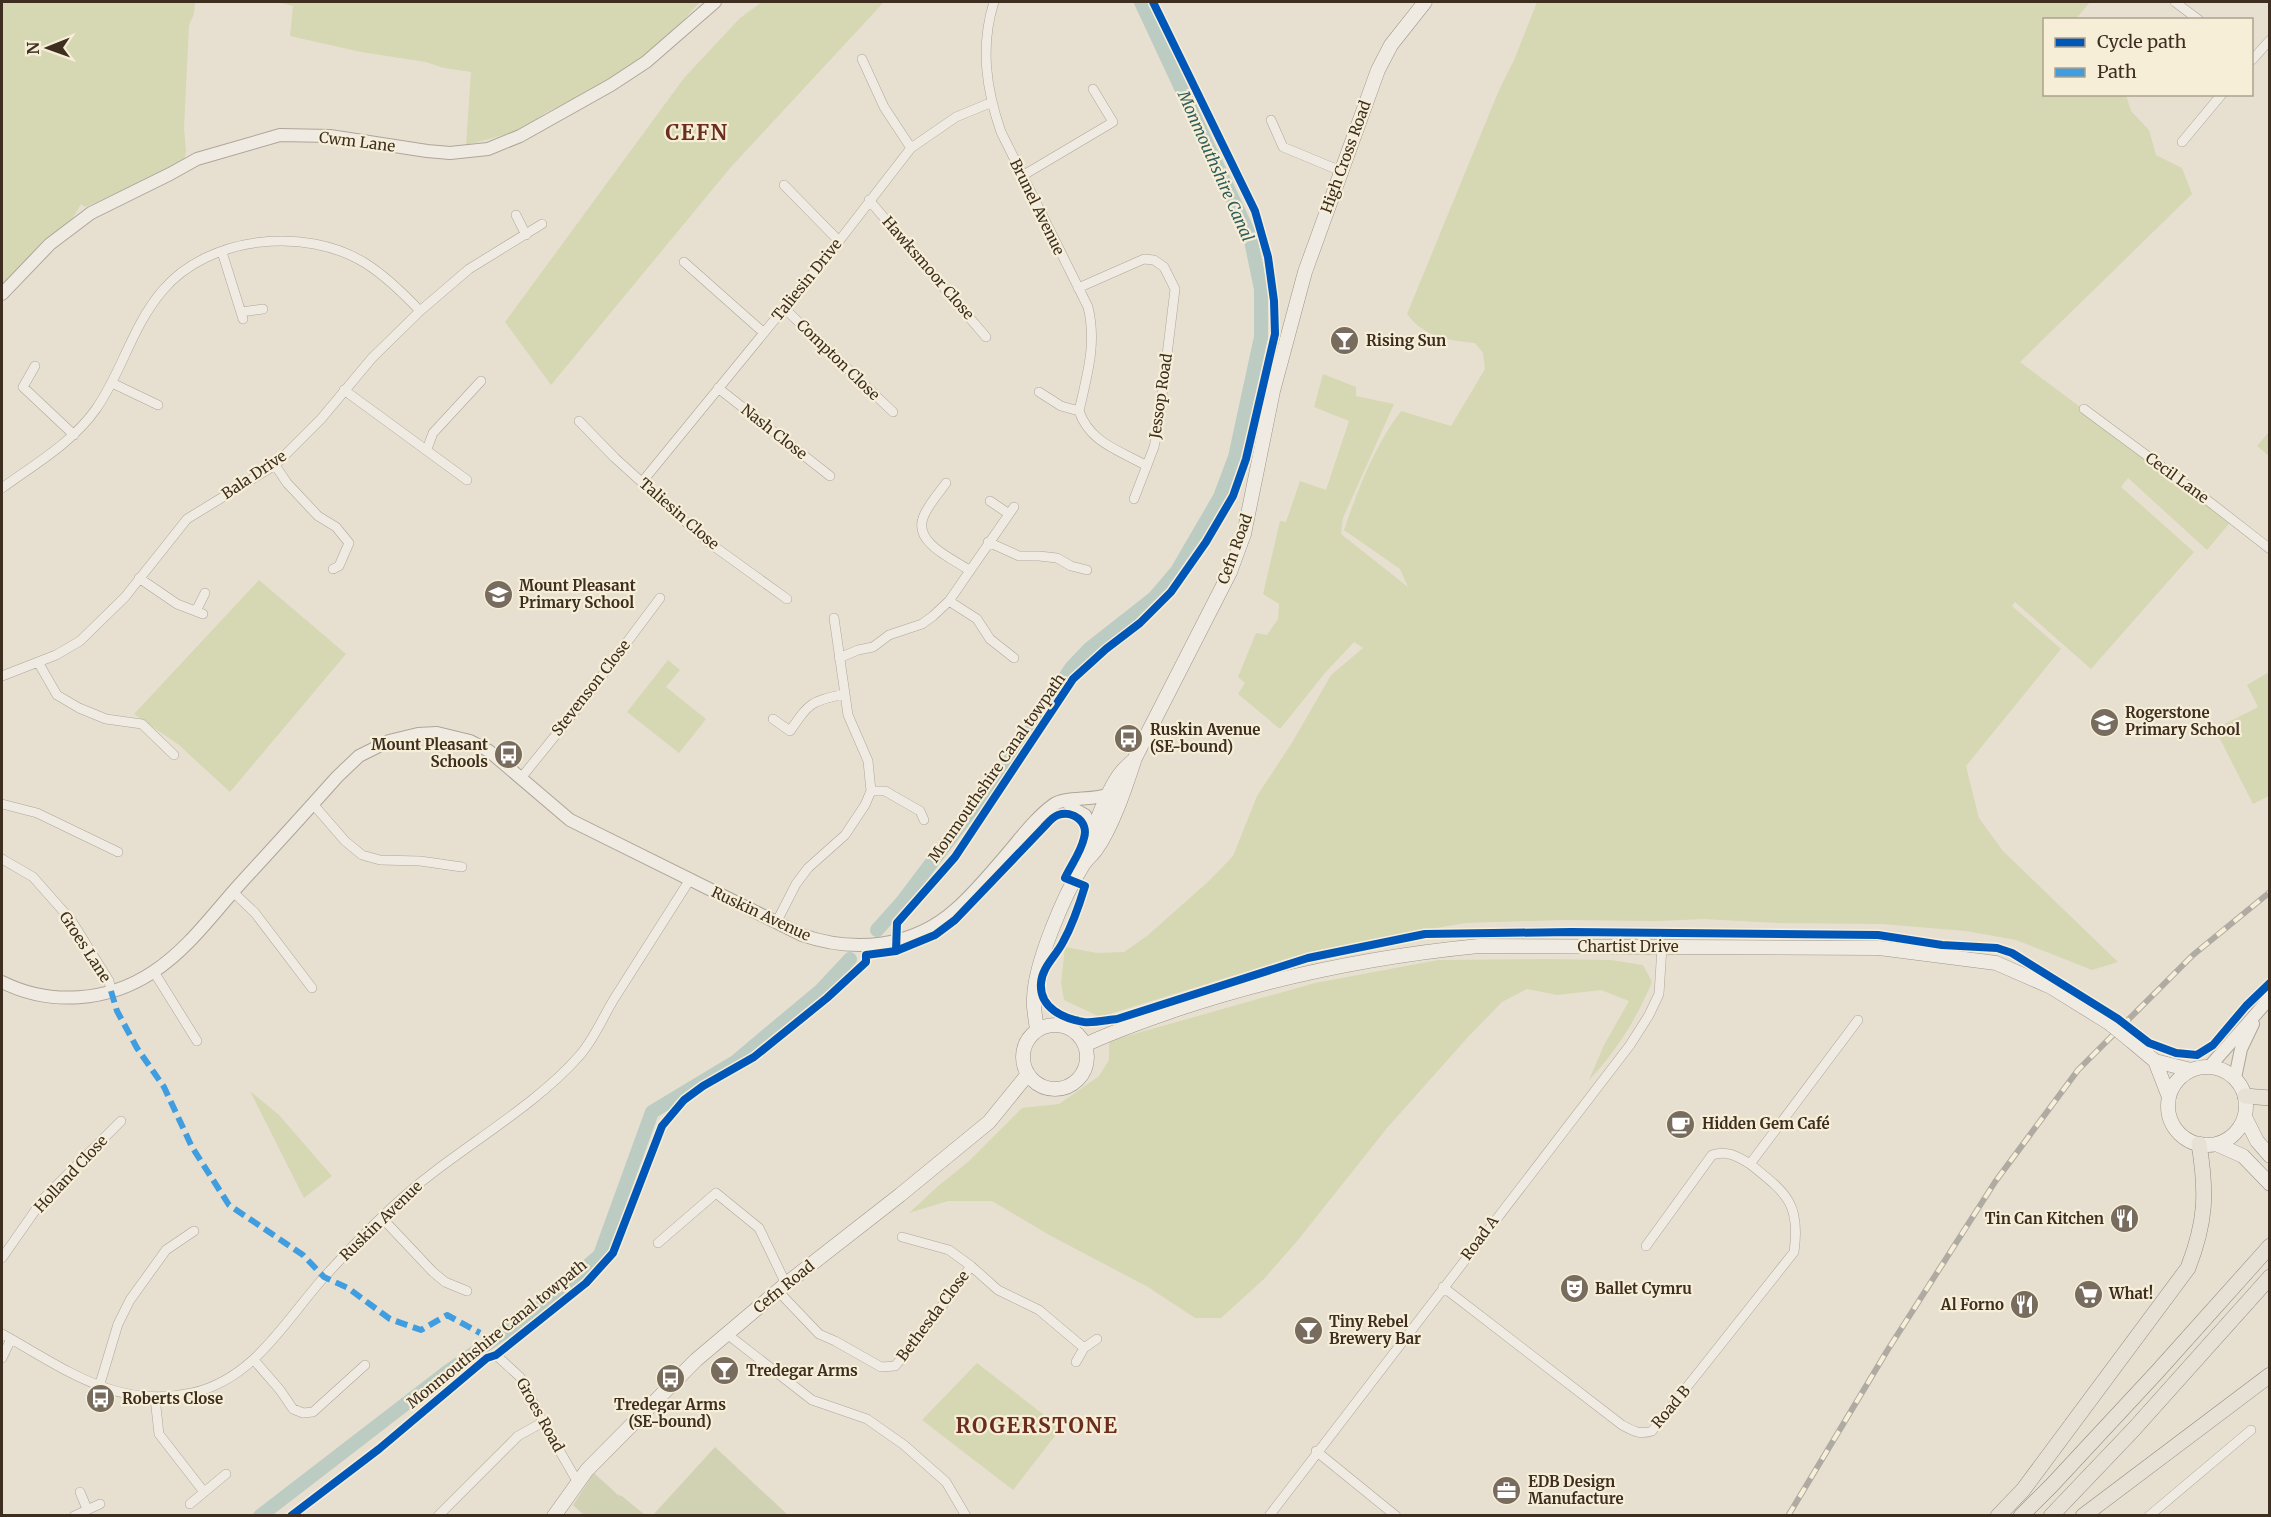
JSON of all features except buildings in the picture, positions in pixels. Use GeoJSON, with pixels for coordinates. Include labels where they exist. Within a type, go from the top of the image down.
{"type":"FeatureCollection","features":[{"type":"Feature","properties":{"kind":"main road","name":"High Cross Road"},"geometry":{"type":"LineString","coordinates":[[1290,324],[1305,272],[1378,70],[1391,45],[1425,2]]}},
{"type":"Feature","properties":{"kind":"main road","name":"Cefn Road"},"geometry":{"type":"LineString","coordinates":[[1098,833],[1125,790],[1135,758],[1230,572],[1244,534],[1273,391],[1290,324]]}},
{"type":"Feature","properties":{"kind":"main road","name":"Cefn Road"},"geometry":{"type":"LineString","coordinates":[[1036,1030],[1034,999],[1038,967],[1084,863],[1095,851],[1101,813],[1120,773],[1135,758]]}},
{"type":"Feature","properties":{"kind":"main road","name":"Chartist Drive"},"geometry":{"type":"LineString","coordinates":[[1085,1045],[1113,1031],[1215,997],[1301,975],[1414,952],[1479,946],[1879,948],[1996,963],[2051,987],[2109,1023],[2155,1061],[2191,1070],[2210,1066]]}},
{"type":"Feature","properties":{"kind":"main road"},"geometry":{"type":"LineString","coordinates":[[1056,1024],[1079,1035],[1085,1045],[1087,1058],[1083,1073],[1072,1084],[1061,1088],[1045,1088],[1036,1083],[1028,1074],[1023,1058],[1024,1048],[1028,1038],[1036,1030],[1056,1024]]}},
{"type":"Feature","properties":{"kind":"main road","name":"Chartist Drive"},"geometry":{"type":"LineString","coordinates":[[2155,1061],[2169,1097],[2169,1114],[2174,1127],[2182,1136],[2199,1144]]}},
{"type":"Feature","properties":{"kind":"main road"},"geometry":{"type":"LineString","coordinates":[[1998,1515],[2023,1490],[2188,1268],[2198,1242],[2203,1217],[2204,1176],[2199,1144],[2216,1144],[2224,1141],[2239,1129],[2245,1117],[2246,1096],[2235,1078],[2222,1069],[2210,1066]]}},
{"type":"Feature","properties":{"kind":"main road"},"geometry":{"type":"LineString","coordinates":[[2169,1097],[2177,1080],[2191,1070]]}},
{"type":"Feature","properties":{"kind":"main road","name":"Cefn Road"},"geometry":{"type":"LineString","coordinates":[[554,1515],[578,1481],[696,1360],[989,1122],[1028,1074]]}},
{"type":"Feature","properties":{"kind":"main road"},"geometry":{"type":"LineString","coordinates":[[2246,1096],[2270,1098]]}},
{"type":"Feature","properties":{"kind":"main road"},"geometry":{"type":"LineString","coordinates":[[2245,1117],[2258,1141],[2270,1156]]}},
{"type":"Feature","properties":{"kind":"main road"},"geometry":{"type":"LineString","coordinates":[[2216,1144],[2243,1156],[2270,1184]]}},
{"type":"Feature","properties":{"kind":"main road"},"geometry":{"type":"LineString","coordinates":[[2021,1515],[2158,1371],[2270,1246]]}},
{"type":"Feature","properties":{"kind":"main road"},"geometry":{"type":"LineString","coordinates":[[2051,1515],[2134,1429],[2270,1277]]}},
{"type":"Feature","properties":{"kind":"main road"},"geometry":{"type":"LineString","coordinates":[[2083,1515],[2270,1375]]}},
{"type":"Feature","properties":{"kind":"street","name":"Cwm Lane"},"geometry":{"type":"LineString","coordinates":[[2,294],[50,243],[91,213],[197,159],[280,135],[330,136],[427,152],[450,153],[488,149],[520,136],[591,97],[646,62],[715,2]]}},
{"type":"Feature","properties":{"kind":"street","name":"Brunel Avenue"},"geometry":{"type":"LineString","coordinates":[[994,2],[988,20],[985,70],[990,103],[1022,176],[1088,307],[1093,340],[1092,360],[1079,411]]}},
{"type":"Feature","properties":{"kind":"street"},"geometry":{"type":"LineString","coordinates":[[2175,2],[2196,18]]}},
{"type":"Feature","properties":{"kind":"street"},"geometry":{"type":"LineString","coordinates":[[2253,59],[2270,40]]}},
{"type":"Feature","properties":{"kind":"street"},"geometry":{"type":"LineString","coordinates":[[862,59],[884,107],[911,148]]}},
{"type":"Feature","properties":{"kind":"street"},"geometry":{"type":"LineString","coordinates":[[1022,176],[1113,122],[1093,89]]}},
{"type":"Feature","properties":{"kind":"street"},"geometry":{"type":"LineString","coordinates":[[2182,142],[2220,96]]}},
{"type":"Feature","properties":{"kind":"street","name":"Taliesin Drive"},"geometry":{"type":"LineString","coordinates":[[642,482],[839,241],[911,148],[956,117],[990,103]]}},
{"type":"Feature","properties":{"kind":"street"},"geometry":{"type":"LineString","coordinates":[[1271,120],[1283,147],[1341,171]]}},
{"type":"Feature","properties":{"kind":"street"},"geometry":{"type":"LineString","coordinates":[[784,185],[839,241]]}},
{"type":"Feature","properties":{"kind":"street","name":"Hawksmoor Close"},"geometry":{"type":"LineString","coordinates":[[869,200],[986,337]]}},
{"type":"Feature","properties":{"kind":"street"},"geometry":{"type":"LineString","coordinates":[[516,215],[526,235]]}},
{"type":"Feature","properties":{"kind":"street","name":"Bala Drive"},"geometry":{"type":"LineString","coordinates":[[2,676],[38,662],[80,641],[104,619],[187,519],[275,465],[300,442],[372,358],[420,311],[469,269],[542,224]]}},
{"type":"Feature","properties":{"kind":"street"},"geometry":{"type":"LineString","coordinates":[[2,488],[74,435],[95,410],[112,383],[136,328],[163,290],[180,273],[222,252],[252,243],[276,242],[305,243],[331,249],[364,262],[391,282],[420,311]]}},
{"type":"Feature","properties":{"kind":"street"},"geometry":{"type":"LineString","coordinates":[[222,252],[242,315],[263,309]]}},
{"type":"Feature","properties":{"kind":"street","name":"Jessop Road"},"geometry":{"type":"LineString","coordinates":[[1078,288],[1144,260],[1154,260],[1164,267],[1175,290],[1158,429],[1134,499]]}},
{"type":"Feature","properties":{"kind":"street"},"geometry":{"type":"LineString","coordinates":[[684,262],[764,333]]}},
{"type":"Feature","properties":{"kind":"street","name":"Compton Close"},"geometry":{"type":"LineString","coordinates":[[784,308],[893,412]]}},
{"type":"Feature","properties":{"kind":"street"},"geometry":{"type":"LineString","coordinates":[[35,366],[23,387],[74,435]]}},
{"type":"Feature","properties":{"kind":"street"},"geometry":{"type":"LineString","coordinates":[[427,449],[433,433],[481,381]]}},
{"type":"Feature","properties":{"kind":"street"},"geometry":{"type":"LineString","coordinates":[[112,383],[158,405]]}},
{"type":"Feature","properties":{"kind":"street","name":"Nash Close"},"geometry":{"type":"LineString","coordinates":[[718,388],[830,476]]}},
{"type":"Feature","properties":{"kind":"street"},"geometry":{"type":"LineString","coordinates":[[344,390],[466,480]]}},
{"type":"Feature","properties":{"kind":"street"},"geometry":{"type":"LineString","coordinates":[[1039,392],[1061,406],[1079,411],[1084,425],[1094,437],[1147,466]]}},
{"type":"Feature","properties":{"kind":"street","name":"Cecil Lane"},"geometry":{"type":"LineString","coordinates":[[2084,409],[2270,549]]}},
{"type":"Feature","properties":{"kind":"street","name":"Taliesin Close"},"geometry":{"type":"LineString","coordinates":[[579,421],[615,458],[708,542],[787,599]]}},
{"type":"Feature","properties":{"kind":"street"},"geometry":{"type":"LineString","coordinates":[[275,465],[287,483],[318,516],[336,527],[349,543],[339,566],[333,569]]}},
{"type":"Feature","properties":{"kind":"street"},"geometry":{"type":"LineString","coordinates":[[946,483],[922,519],[922,532],[932,546],[969,570]]}},
{"type":"Feature","properties":{"kind":"street"},"geometry":{"type":"LineString","coordinates":[[839,658],[873,647],[889,634],[922,624],[949,601],[1012,510],[990,501]]}},
{"type":"Feature","properties":{"kind":"street"},"geometry":{"type":"LineString","coordinates":[[988,542],[1019,556],[1057,558],[1071,566],[1087,570]]}},
{"type":"Feature","properties":{"kind":"street"},"geometry":{"type":"LineString","coordinates":[[139,578],[177,604],[199,613],[205,593]]}},
{"type":"Feature","properties":{"kind":"street","name":"Stevenson Close"},"geometry":{"type":"LineString","coordinates":[[521,778],[580,705],[660,598]]}},
{"type":"Feature","properties":{"kind":"street"},"geometry":{"type":"LineString","coordinates":[[949,601],[976,619],[990,639],[1014,658]]}},
{"type":"Feature","properties":{"kind":"street"},"geometry":{"type":"LineString","coordinates":[[776,923],[796,884],[808,868],[845,835],[865,805],[871,791],[868,761],[848,715],[834,618]]}},
{"type":"Feature","properties":{"kind":"street"},"geometry":{"type":"LineString","coordinates":[[38,662],[57,695],[79,708],[106,719],[142,724],[174,755]]}},
{"type":"Feature","properties":{"kind":"street"},"geometry":{"type":"LineString","coordinates":[[772,719],[790,731],[807,707],[822,699],[844,694]]}},
{"type":"Feature","properties":{"kind":"street","name":"Ruskin Avenue"},"geometry":{"type":"LineString","coordinates":[[2,982],[43,996],[66,999],[111,991],[154,972],[179,950],[359,756],[389,741],[418,734],[436,733],[470,741],[489,751],[570,820],[776,923],[823,942],[851,946],[872,946],[896,941],[932,926],[954,911],[974,891],[1055,803],[1078,798],[1099,799],[1110,794]]}},
{"type":"Feature","properties":{"kind":"street"},"geometry":{"type":"LineString","coordinates":[[871,791],[885,791],[920,811],[924,820]]}},
{"type":"Feature","properties":{"kind":"street"},"geometry":{"type":"LineString","coordinates":[[1067,802],[1085,814],[1098,833]]}},
{"type":"Feature","properties":{"kind":"street"},"geometry":{"type":"LineString","coordinates":[[1067,802],[1101,813]]}},
{"type":"Feature","properties":{"kind":"street"},"geometry":{"type":"LineString","coordinates":[[2,804],[37,813],[118,852]]}},
{"type":"Feature","properties":{"kind":"street"},"geometry":{"type":"LineString","coordinates":[[313,804],[345,841],[362,855],[380,860],[420,861],[462,867]]}},
{"type":"Feature","properties":{"kind":"street","name":"Groes Lane"},"geometry":{"type":"LineString","coordinates":[[2,859],[33,877],[71,920],[109,981],[111,991]]}},
{"type":"Feature","properties":{"kind":"street","name":"Ruskin Avenue"},"geometry":{"type":"LineString","coordinates":[[2,1334],[68,1374],[99,1387],[135,1396],[156,1398],[192,1393],[222,1384],[254,1360],[324,1277],[422,1181],[542,1092],[582,1054],[689,880]]}},
{"type":"Feature","properties":{"kind":"street"},"geometry":{"type":"LineString","coordinates":[[233,892],[255,913],[312,988]]}},
{"type":"Feature","properties":{"kind":"street","name":"Road A"},"geometry":{"type":"LineString","coordinates":[[1269,1515],[1630,1045],[1659,994],[1662,947]]}},
{"type":"Feature","properties":{"kind":"street"},"geometry":{"type":"LineString","coordinates":[[154,972],[197,1041]]}},
{"type":"Feature","properties":{"kind":"street"},"geometry":{"type":"LineString","coordinates":[[2210,1066],[2270,998]]}},
{"type":"Feature","properties":{"kind":"street"},"geometry":{"type":"LineString","coordinates":[[2235,1078],[2241,1049],[2251,1026],[2270,998]]}},
{"type":"Feature","properties":{"kind":"street"},"geometry":{"type":"LineString","coordinates":[[1646,1246],[1712,1155],[1722,1152],[1736,1155],[1750,1164],[1858,1020]]}},
{"type":"Feature","properties":{"kind":"street","name":"Holland Close"},"geometry":{"type":"LineString","coordinates":[[2,1257],[44,1198],[121,1121]]}},
{"type":"Feature","properties":{"kind":"street","name":"Road B"},"geometry":{"type":"LineString","coordinates":[[1443,1287],[1622,1425],[1644,1434],[1652,1431],[1794,1252],[1797,1234],[1794,1211],[1786,1195],[1750,1164]]}},
{"type":"Feature","properties":{"kind":"street","name":"Bethesda Close"},"geometry":{"type":"LineString","coordinates":[[658,1243],[716,1193],[759,1228],[782,1288],[819,1334],[881,1367],[895,1366],[915,1343],[971,1266]]}},
{"type":"Feature","properties":{"kind":"street"},"geometry":{"type":"LineString","coordinates":[[382,1218],[406,1246],[439,1277],[467,1291]]}},
{"type":"Feature","properties":{"kind":"street"},"geometry":{"type":"LineString","coordinates":[[99,1387],[118,1324],[130,1300],[166,1250],[194,1231]]}},
{"type":"Feature","properties":{"kind":"street"},"geometry":{"type":"LineString","coordinates":[[903,1237],[949,1250],[998,1290],[1039,1310],[1084,1348]]}},
{"type":"Feature","properties":{"kind":"street"},"geometry":{"type":"LineString","coordinates":[[727,1334],[812,1400],[867,1419],[904,1445],[946,1482],[966,1515]]}},
{"type":"Feature","properties":{"kind":"street"},"geometry":{"type":"LineString","coordinates":[[2,1358],[11,1339]]}},
{"type":"Feature","properties":{"kind":"street"},"geometry":{"type":"LineString","coordinates":[[1076,1362],[1084,1348],[1097,1339]]}},
{"type":"Feature","properties":{"kind":"street","name":"Groes Road"},"geometry":{"type":"LineString","coordinates":[[496,1355],[520,1377],[543,1422],[578,1481]]}},
{"type":"Feature","properties":{"kind":"street"},"geometry":{"type":"LineString","coordinates":[[254,1360],[280,1390],[293,1410],[303,1413],[313,1412],[365,1365]]}},
{"type":"Feature","properties":{"kind":"street"},"geometry":{"type":"LineString","coordinates":[[156,1398],[159,1434],[204,1492]]}},
{"type":"Feature","properties":{"kind":"street"},"geometry":{"type":"LineString","coordinates":[[438,1515],[518,1436],[543,1422]]}},
{"type":"Feature","properties":{"kind":"street"},"geometry":{"type":"LineString","coordinates":[[2149,1515],[2251,1430]]}},
{"type":"Feature","properties":{"kind":"street"},"geometry":{"type":"LineString","coordinates":[[1316,1451],[1396,1515]]}},
{"type":"Feature","properties":{"kind":"street"},"geometry":{"type":"LineString","coordinates":[[190,1504],[226,1474]]}},
{"type":"Feature","properties":{"kind":"street"},"geometry":{"type":"LineString","coordinates":[[80,1492],[87,1509]]}},
{"type":"Feature","properties":{"kind":"street"},"geometry":{"type":"LineString","coordinates":[[74,1515],[100,1504]]}},
{"type":"Feature","properties":{"kind":"green space"},"geometry":{"type":"Polygon","coordinates":[[[2,2],[195,2],[194,14],[189,25],[184,160],[157,175],[85,207],[81,204],[71,221],[2,288],[2,2]]]}},
{"type":"Feature","properties":{"kind":"green space"},"geometry":{"type":"Polygon","coordinates":[[[277,2],[700,2],[645,57],[597,87],[545,113],[520,131],[466,145],[471,72],[361,52],[290,36],[293,6],[277,2]]]}},
{"type":"Feature","properties":{"kind":"green space"},"geometry":{"type":"Polygon","coordinates":[[[762,2],[884,2],[731,167],[551,385],[505,322],[684,78],[740,18],[762,2]]]}},
{"type":"Feature","properties":{"kind":"green space"},"geometry":{"type":"Polygon","coordinates":[[[1537,2],[2090,2],[2077,18],[2043,18],[2043,96],[2126,96],[2131,111],[2149,130],[2156,155],[2182,168],[2192,194],[2020,362],[2232,520],[2207,550],[2128,478],[2121,487],[2194,552],[2091,669],[2015,602],[2012,606],[2061,649],[1966,766],[1979,818],[2003,851],[2118,962],[2092,970],[2016,940],[1966,931],[1881,924],[1778,923],[1703,919],[1465,923],[1306,953],[1100,1017],[1064,1000],[1061,983],[1065,947],[1097,953],[1124,952],[1147,936],[1210,880],[1233,856],[1257,796],[1293,741],[1331,675],[1363,648],[1354,642],[1325,673],[1280,729],[1238,694],[1245,683],[1238,677],[1256,633],[1267,635],[1278,619],[1279,604],[1263,594],[1280,521],[1286,522],[1300,481],[1326,490],[1349,421],[1314,407],[1323,374],[1356,387],[1356,396],[1394,404],[1343,518],[1341,534],[1408,587],[1400,569],[1344,530],[1368,468],[1383,438],[1401,411],[1451,426],[1485,369],[1483,353],[1475,343],[1437,336],[1421,328],[1407,314],[1499,90],[1514,60],[1537,2]]]}},
{"type":"Feature","properties":{"kind":"green space"},"geometry":{"type":"Polygon","coordinates":[[[2268,433],[2269,437],[2269,456],[2257,446],[2268,433]]]}},
{"type":"Feature","properties":{"kind":"green space"},"geometry":{"type":"Polygon","coordinates":[[[259,580],[346,654],[230,792],[179,745],[134,714],[259,580]]]}},
{"type":"Feature","properties":{"kind":"green space"},"geometry":{"type":"Polygon","coordinates":[[[668,660],[680,670],[666,687],[706,719],[679,753],[627,712],[668,660]]]}},
{"type":"Feature","properties":{"kind":"green space"},"geometry":{"type":"Polygon","coordinates":[[[2269,672],[2269,796],[2253,804],[2215,729],[2258,707],[2247,685],[2269,672]]]}},
{"type":"Feature","properties":{"kind":"green space"},"geometry":{"type":"Polygon","coordinates":[[[1438,960],[1611,960],[1643,965],[1652,982],[1625,1034],[1599,1069],[1589,1080],[1604,1045],[1629,1001],[1601,990],[1557,995],[1527,989],[1502,1002],[1387,1128],[1264,1279],[1221,1318],[1195,1318],[1148,1287],[1051,1236],[992,1201],[948,1201],[909,1213],[968,1162],[1022,1108],[1059,1104],[1099,1076],[1109,1060],[1109,1041],[1315,983],[1438,960]]]}},
{"type":"Feature","properties":{"kind":"green space"},"geometry":{"type":"Polygon","coordinates":[[[250,1091],[279,1115],[332,1176],[304,1198],[250,1091]]]}},
{"type":"Feature","properties":{"kind":"green space"},"geometry":{"type":"Polygon","coordinates":[[[977,1363],[1061,1428],[1013,1490],[922,1420],[977,1363]]]}},
{"type":"Feature","properties":{"kind":"green space"},"geometry":{"type":"Polygon","coordinates":[[[715,1447],[788,1515],[653,1515],[715,1447]]]}},
{"type":"Feature","properties":{"kind":"green space"},"geometry":{"type":"Polygon","coordinates":[[[594,1473],[645,1515],[584,1515],[573,1505],[594,1473]]]}},
{"type":"Feature","properties":{"kind":"waterway","name":"Monmouthshire Canal"},"geometry":{"type":"LineString","coordinates":[[877,930],[902,902],[1019,747],[1071,668],[1089,649],[1154,598],[1177,571],[1220,497],[1235,457],[1261,337],[1261,289],[1250,236],[1141,2]]}},
{"type":"Feature","properties":{"kind":"waterway","name":"Monmouthshire Canal"},"geometry":{"type":"LineString","coordinates":[[260,1516],[447,1372],[539,1308],[600,1255],[652,1112],[735,1062],[821,990],[850,959]]}},
{"type":"Feature","properties":{"kind":"railway"},"geometry":{"type":"LineString","coordinates":[[1788,1516],[1887,1351],[1995,1182],[2078,1070],[2193,955],[2270,892]]}},
{"type":"Feature","properties":{"kind":"marked path"},"geometry":{"type":"LineString","coordinates":[[111,991],[117,1011],[137,1048],[164,1087],[192,1147],[229,1205],[303,1255],[324,1277],[348,1288],[390,1319],[421,1330],[447,1315],[480,1333]]}},
{"type":"Feature","properties":{"kind":"cycle path","name":"Monmouthshire Canal towpath"},"geometry":{"type":"LineString","coordinates":[[291,1516],[379,1449],[487,1358],[496,1355],[586,1283],[613,1253],[662,1126],[684,1100],[703,1086],[754,1057],[827,998],[866,962],[866,955],[896,951],[897,923],[955,857],[1073,679],[1106,649],[1140,623],[1171,592],[1206,542],[1233,496],[1246,459],[1275,334],[1274,301],[1268,257],[1255,211],[1153,2]]}},
{"type":"Feature","properties":{"kind":"cycle path"},"geometry":{"type":"LineString","coordinates":[[896,951],[935,935],[955,920],[1050,821],[1056,816],[1069,814],[1082,822],[1085,832],[1081,848],[1065,878],[1085,886],[1067,935],[1044,972],[1041,992],[1048,1006],[1054,1011],[1084,1022],[1117,1019],[1308,958],[1425,934],[1571,932],[1878,935],[1942,945],[1997,948],[2012,953],[2118,1019],[2149,1043],[2176,1053],[2197,1055],[2213,1045],[2246,1006],[2270,983]]}},
{"type":"Feature","properties":{"kind":"place","name":"Rising Sun"},"geometry":{"type":"Point","coordinates":[1345,341]}},
{"type":"Feature","properties":{"kind":"place","name":"Mount Pleasant Primary School"},"geometry":{"type":"Point","coordinates":[498,595]}},
{"type":"Feature","properties":{"kind":"place","name":"Rogerstone Primary School"},"geometry":{"type":"Point","coordinates":[2104,722]}},
{"type":"Feature","properties":{"kind":"place","name":"Ruskin Avenue (SE-bound)"},"geometry":{"type":"Point","coordinates":[1129,739]}},
{"type":"Feature","properties":{"kind":"place","name":"Mount Pleasant Schools"},"geometry":{"type":"Point","coordinates":[509,754]}},
{"type":"Feature","properties":{"kind":"place","name":"Hidden Gem Café"},"geometry":{"type":"Point","coordinates":[1681,1124]}},
{"type":"Feature","properties":{"kind":"place","name":"Tin Can Kitchen"},"geometry":{"type":"Point","coordinates":[2125,1219]}},
{"type":"Feature","properties":{"kind":"place","name":"Ballet Cymru"},"geometry":{"type":"Point","coordinates":[1574,1289]}},
{"type":"Feature","properties":{"kind":"place","name":"What!"},"geometry":{"type":"Point","coordinates":[2088,1294]}},
{"type":"Feature","properties":{"kind":"place","name":"Al Forno"},"geometry":{"type":"Point","coordinates":[2025,1305]}},
{"type":"Feature","properties":{"kind":"place","name":"Tiny Rebel Brewery Bar"},"geometry":{"type":"Point","coordinates":[1308,1331]}},
{"type":"Feature","properties":{"kind":"place","name":"Tredegar Arms"},"geometry":{"type":"Point","coordinates":[725,1371]}},
{"type":"Feature","properties":{"kind":"place","name":"Tredegar Arms (SE-bound)"},"geometry":{"type":"Point","coordinates":[670,1378]}},
{"type":"Feature","properties":{"kind":"place","name":"Roberts Close"},"geometry":{"type":"Point","coordinates":[101,1399]}},
{"type":"Feature","properties":{"kind":"place","name":"EDB Design Manufacture"},"geometry":{"type":"Point","coordinates":[1507,1491]}},
{"type":"Feature","properties":{"kind":"district","name":"CEFN"},"geometry":{"type":"Point","coordinates":[697,133]}},
{"type":"Feature","properties":{"kind":"district","name":"ROGERSTONE"},"geometry":{"type":"Point","coordinates":[1037,1426]}}]}
